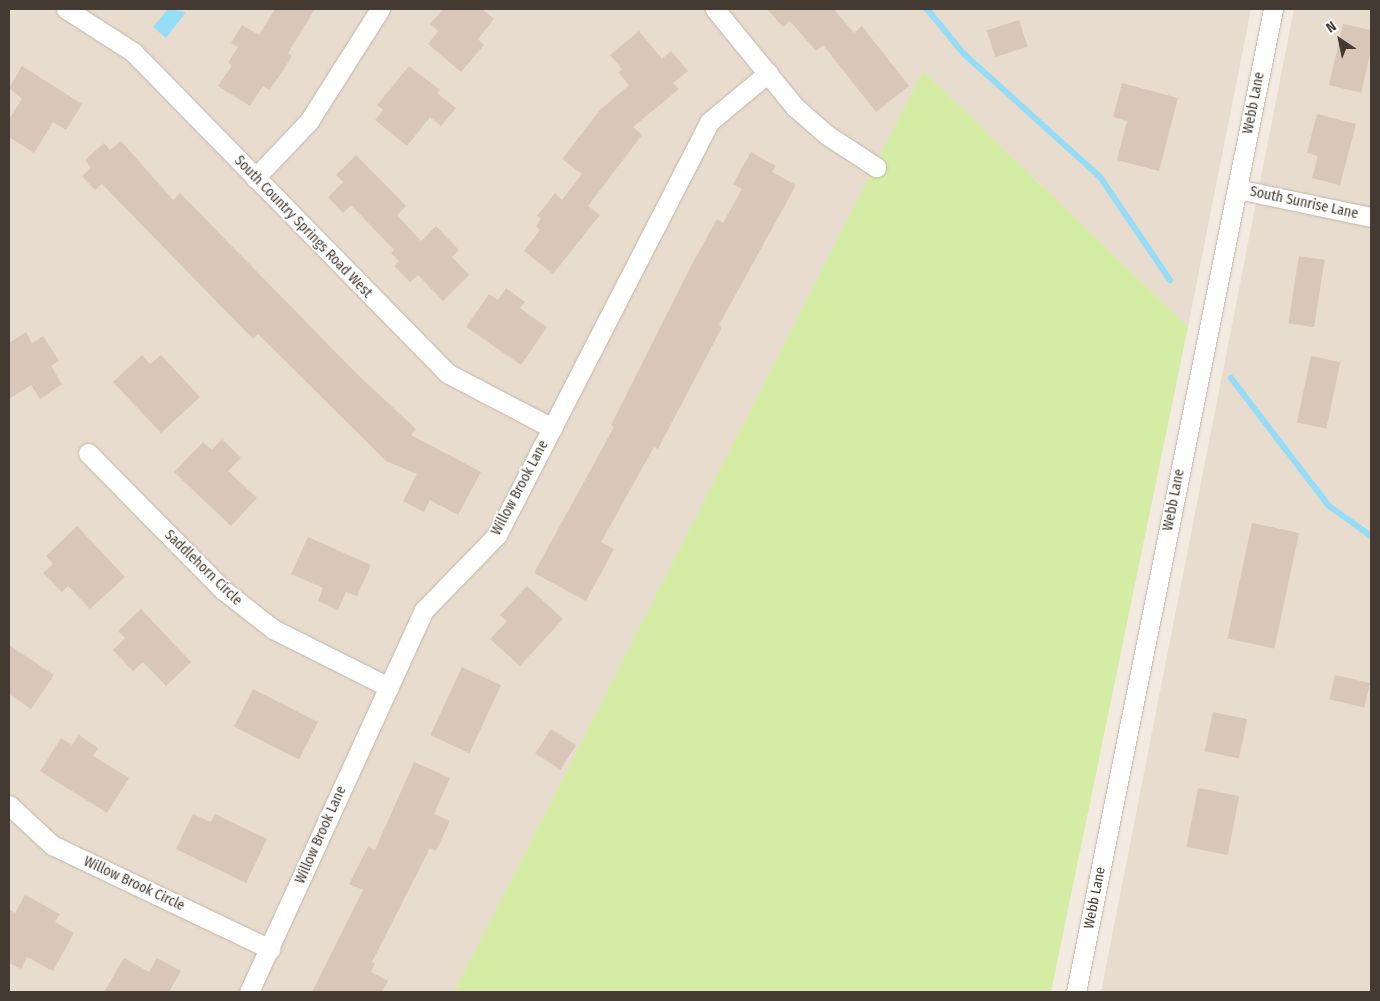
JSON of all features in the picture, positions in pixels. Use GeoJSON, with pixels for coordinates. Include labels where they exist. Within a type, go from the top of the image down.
{"type":"FeatureCollection","features":[{"type":"Feature","properties":{"kind":"street","name":"South Country Springs Road West"},"geometry":{"type":"LineString","coordinates":[[66,9],[133,52],[447,373],[552,428]]}},
{"type":"Feature","properties":{"kind":"street"},"geometry":{"type":"LineString","coordinates":[[255,178],[309,121],[380,9]]}},
{"type":"Feature","properties":{"kind":"street"},"geometry":{"type":"LineString","coordinates":[[715,9],[808,118],[876,167]]}},
{"type":"Feature","properties":{"kind":"street","name":"Webb Lane"},"geometry":{"type":"LineString","coordinates":[[1076,992],[1273,9]]}},
{"type":"Feature","properties":{"kind":"street","name":"Willow Brook Lane"},"geometry":{"type":"LineString","coordinates":[[249,992],[424,610],[497,535],[709,122],[768,73]]}},
{"type":"Feature","properties":{"kind":"street","name":"South Sunrise Lane"},"geometry":{"type":"LineString","coordinates":[[1237,189],[1371,217]]}},
{"type":"Feature","properties":{"kind":"street","name":"Saddlehorn Circle"},"geometry":{"type":"LineString","coordinates":[[88,453],[222,589],[273,629],[388,687]]}},
{"type":"Feature","properties":{"kind":"street","name":"Willow Brook Circle"},"geometry":{"type":"LineString","coordinates":[[9,805],[52,845],[270,949]]}},
{"type":"Feature","properties":{"kind":"shaded area"},"geometry":{"type":"Polygon","coordinates":[[[9,9],[1251,9],[1188,327],[923,71],[454,992],[9,992],[9,9]]]}},
{"type":"Feature","properties":{"kind":"shaded area"},"geometry":{"type":"Polygon","coordinates":[[[1294,9],[1371,9],[1371,992],[1101,992],[1294,9]]]}},
{"type":"Feature","properties":{"kind":"green space"},"geometry":{"type":"Polygon","coordinates":[[[923,71],[1188,327],[1051,992],[454,992],[923,71]]]}},
{"type":"Feature","properties":{"kind":"water"},"geometry":{"type":"Polygon","coordinates":[[[168,9],[186,12],[166,38],[153,27],[168,9]]]}},
{"type":"Feature","properties":{"kind":"building"},"geometry":{"type":"Polygon","coordinates":[[[275,9],[315,9],[288,53],[292,56],[280,75],[269,90],[263,86],[250,106],[218,86],[232,65],[228,63],[238,47],[231,43],[242,25],[259,35],[275,9]]]}},
{"type":"Feature","properties":{"kind":"building"},"geometry":{"type":"Polygon","coordinates":[[[443,9],[482,9],[494,19],[478,39],[484,45],[461,72],[428,44],[438,31],[430,24],[443,9]]]}},
{"type":"Feature","properties":{"kind":"building"},"geometry":{"type":"Polygon","coordinates":[[[767,9],[834,9],[854,33],[862,26],[909,86],[876,112],[823,45],[816,51],[790,21],[783,27],[767,9]]]}},
{"type":"Feature","properties":{"kind":"building"},"geometry":{"type":"Polygon","coordinates":[[[1019,20],[1028,47],[995,57],[987,31],[1019,20]]]}},
{"type":"Feature","properties":{"kind":"building"},"geometry":{"type":"Polygon","coordinates":[[[1343,24],[1371,30],[1371,50],[1361,93],[1329,85],[1343,24]]]}},
{"type":"Feature","properties":{"kind":"building"},"geometry":{"type":"Polygon","coordinates":[[[639,31],[662,59],[671,51],[688,71],[673,83],[679,89],[633,127],[642,135],[588,206],[600,215],[553,274],[524,251],[540,230],[536,226],[541,219],[537,216],[555,193],[562,200],[582,174],[562,159],[600,110],[629,85],[618,72],[622,69],[610,55],[639,31]]]}},
{"type":"Feature","properties":{"kind":"building"},"geometry":{"type":"Polygon","coordinates":[[[22,66],[82,104],[66,130],[53,122],[34,153],[9,137],[9,119],[22,99],[9,88],[22,66]]]}},
{"type":"Feature","properties":{"kind":"building"},"geometry":{"type":"Polygon","coordinates":[[[409,66],[440,90],[437,93],[456,108],[441,126],[430,117],[407,146],[375,120],[383,110],[377,105],[409,66]]]}},
{"type":"Feature","properties":{"kind":"building"},"geometry":{"type":"Polygon","coordinates":[[[1122,83],[1178,98],[1159,171],[1117,160],[1127,121],[1113,117],[1122,83]]]}},
{"type":"Feature","properties":{"kind":"building"},"geometry":{"type":"Polygon","coordinates":[[[1317,114],[1356,124],[1340,185],[1312,178],[1318,156],[1307,153],[1317,114]]]}},
{"type":"Feature","properties":{"kind":"building"},"geometry":{"type":"Polygon","coordinates":[[[121,141],[173,200],[180,193],[356,373],[416,429],[411,435],[481,472],[458,515],[430,500],[424,512],[403,501],[417,474],[386,461],[258,334],[253,339],[102,184],[95,190],[82,176],[91,168],[85,160],[104,143],[110,150],[121,141]]]}},
{"type":"Feature","properties":{"kind":"building"},"geometry":{"type":"Polygon","coordinates":[[[751,152],[776,166],[772,172],[796,185],[719,325],[722,327],[658,449],[654,447],[601,542],[614,549],[586,601],[534,573],[614,427],[611,425],[690,268],[717,219],[723,223],[742,189],[733,184],[751,152]]]}},
{"type":"Feature","properties":{"kind":"building"},"geometry":{"type":"Polygon","coordinates":[[[356,155],[406,206],[397,215],[421,241],[436,226],[459,250],[452,257],[469,275],[443,301],[418,275],[410,282],[394,266],[399,261],[391,253],[394,250],[351,205],[343,213],[328,197],[343,182],[336,175],[356,155]]]}},
{"type":"Feature","properties":{"kind":"building"},"geometry":{"type":"Polygon","coordinates":[[[1299,256],[1325,260],[1314,327],[1288,323],[1299,256]]]}},
{"type":"Feature","properties":{"kind":"building"},"geometry":{"type":"Polygon","coordinates":[[[506,288],[525,302],[520,308],[547,327],[521,365],[466,327],[489,294],[498,300],[506,288]]]}},
{"type":"Feature","properties":{"kind":"building"},"geometry":{"type":"Polygon","coordinates":[[[26,332],[32,343],[43,336],[59,361],[51,366],[62,384],[40,399],[31,385],[9,399],[9,343],[26,332]]]}},
{"type":"Feature","properties":{"kind":"building"},"geometry":{"type":"Polygon","coordinates":[[[142,355],[150,364],[161,355],[200,397],[161,433],[113,382],[142,355]]]}},
{"type":"Feature","properties":{"kind":"building"},"geometry":{"type":"Polygon","coordinates":[[[1311,356],[1340,362],[1326,429],[1297,423],[1311,356]]]}},
{"type":"Feature","properties":{"kind":"building"},"geometry":{"type":"Polygon","coordinates":[[[222,439],[241,458],[228,471],[257,498],[231,526],[174,472],[203,442],[212,450],[222,439]]]}},
{"type":"Feature","properties":{"kind":"building"},"geometry":{"type":"Polygon","coordinates":[[[1252,523],[1299,533],[1274,648],[1227,638],[1252,523]]]}},
{"type":"Feature","properties":{"kind":"building"},"geometry":{"type":"Polygon","coordinates":[[[77,526],[125,577],[90,609],[68,586],[62,592],[43,573],[53,564],[46,556],[77,526]]]}},
{"type":"Feature","properties":{"kind":"building"},"geometry":{"type":"Polygon","coordinates":[[[308,537],[371,565],[357,596],[346,592],[338,610],[318,601],[323,588],[291,574],[308,537]]]}},
{"type":"Feature","properties":{"kind":"building"},"geometry":{"type":"Polygon","coordinates":[[[527,586],[563,619],[520,666],[490,639],[507,621],[500,615],[527,586]]]}},
{"type":"Feature","properties":{"kind":"building"},"geometry":{"type":"Polygon","coordinates":[[[141,609],[191,662],[166,686],[143,662],[133,671],[113,650],[125,638],[118,631],[141,609]]]}},
{"type":"Feature","properties":{"kind":"building"},"geometry":{"type":"Polygon","coordinates":[[[9,645],[54,675],[31,709],[9,694],[9,645]]]}},
{"type":"Feature","properties":{"kind":"building"},"geometry":{"type":"Polygon","coordinates":[[[462,667],[501,685],[469,753],[430,735],[462,667]]]}},
{"type":"Feature","properties":{"kind":"building"},"geometry":{"type":"Polygon","coordinates":[[[1335,675],[1370,683],[1364,707],[1329,699],[1335,675]]]}},
{"type":"Feature","properties":{"kind":"building"},"geometry":{"type":"Polygon","coordinates":[[[253,689],[318,722],[299,760],[234,726],[253,689]]]}},
{"type":"Feature","properties":{"kind":"building"},"geometry":{"type":"Polygon","coordinates":[[[1213,712],[1247,719],[1239,758],[1205,751],[1213,712]]]}},
{"type":"Feature","properties":{"kind":"building"},"geometry":{"type":"Polygon","coordinates":[[[551,729],[576,745],[560,770],[535,753],[551,729]]]}},
{"type":"Feature","properties":{"kind":"building"},"geometry":{"type":"Polygon","coordinates":[[[79,735],[98,748],[93,756],[129,778],[107,813],[40,771],[61,738],[72,745],[79,735]]]}},
{"type":"Feature","properties":{"kind":"building"},"geometry":{"type":"Polygon","coordinates":[[[414,762],[450,778],[434,814],[450,821],[436,851],[430,848],[372,962],[375,963],[371,972],[388,981],[382,992],[312,992],[363,890],[349,884],[368,847],[375,850],[414,762]]]}},
{"type":"Feature","properties":{"kind":"building"},"geometry":{"type":"Polygon","coordinates":[[[1198,788],[1239,796],[1228,855],[1187,847],[1198,788]]]}},
{"type":"Feature","properties":{"kind":"building"},"geometry":{"type":"Polygon","coordinates":[[[193,814],[211,822],[215,814],[267,839],[246,883],[176,849],[193,814]]]}},
{"type":"Feature","properties":{"kind":"building"},"geometry":{"type":"Polygon","coordinates":[[[25,895],[60,914],[55,922],[74,933],[53,971],[27,957],[21,969],[9,963],[9,909],[15,913],[25,895]]]}},
{"type":"Feature","properties":{"kind":"building"},"geometry":{"type":"Polygon","coordinates":[[[124,958],[149,972],[157,958],[181,971],[169,992],[104,992],[124,958]]]}},
{"type":"Feature","properties":{"kind":"waterway"},"geometry":{"type":"LineString","coordinates":[[927,9],[964,54],[1100,177],[1170,280]]}},
{"type":"Feature","properties":{"kind":"waterway"},"geometry":{"type":"LineString","coordinates":[[1231,378],[1329,506],[1371,536]]}}]}
